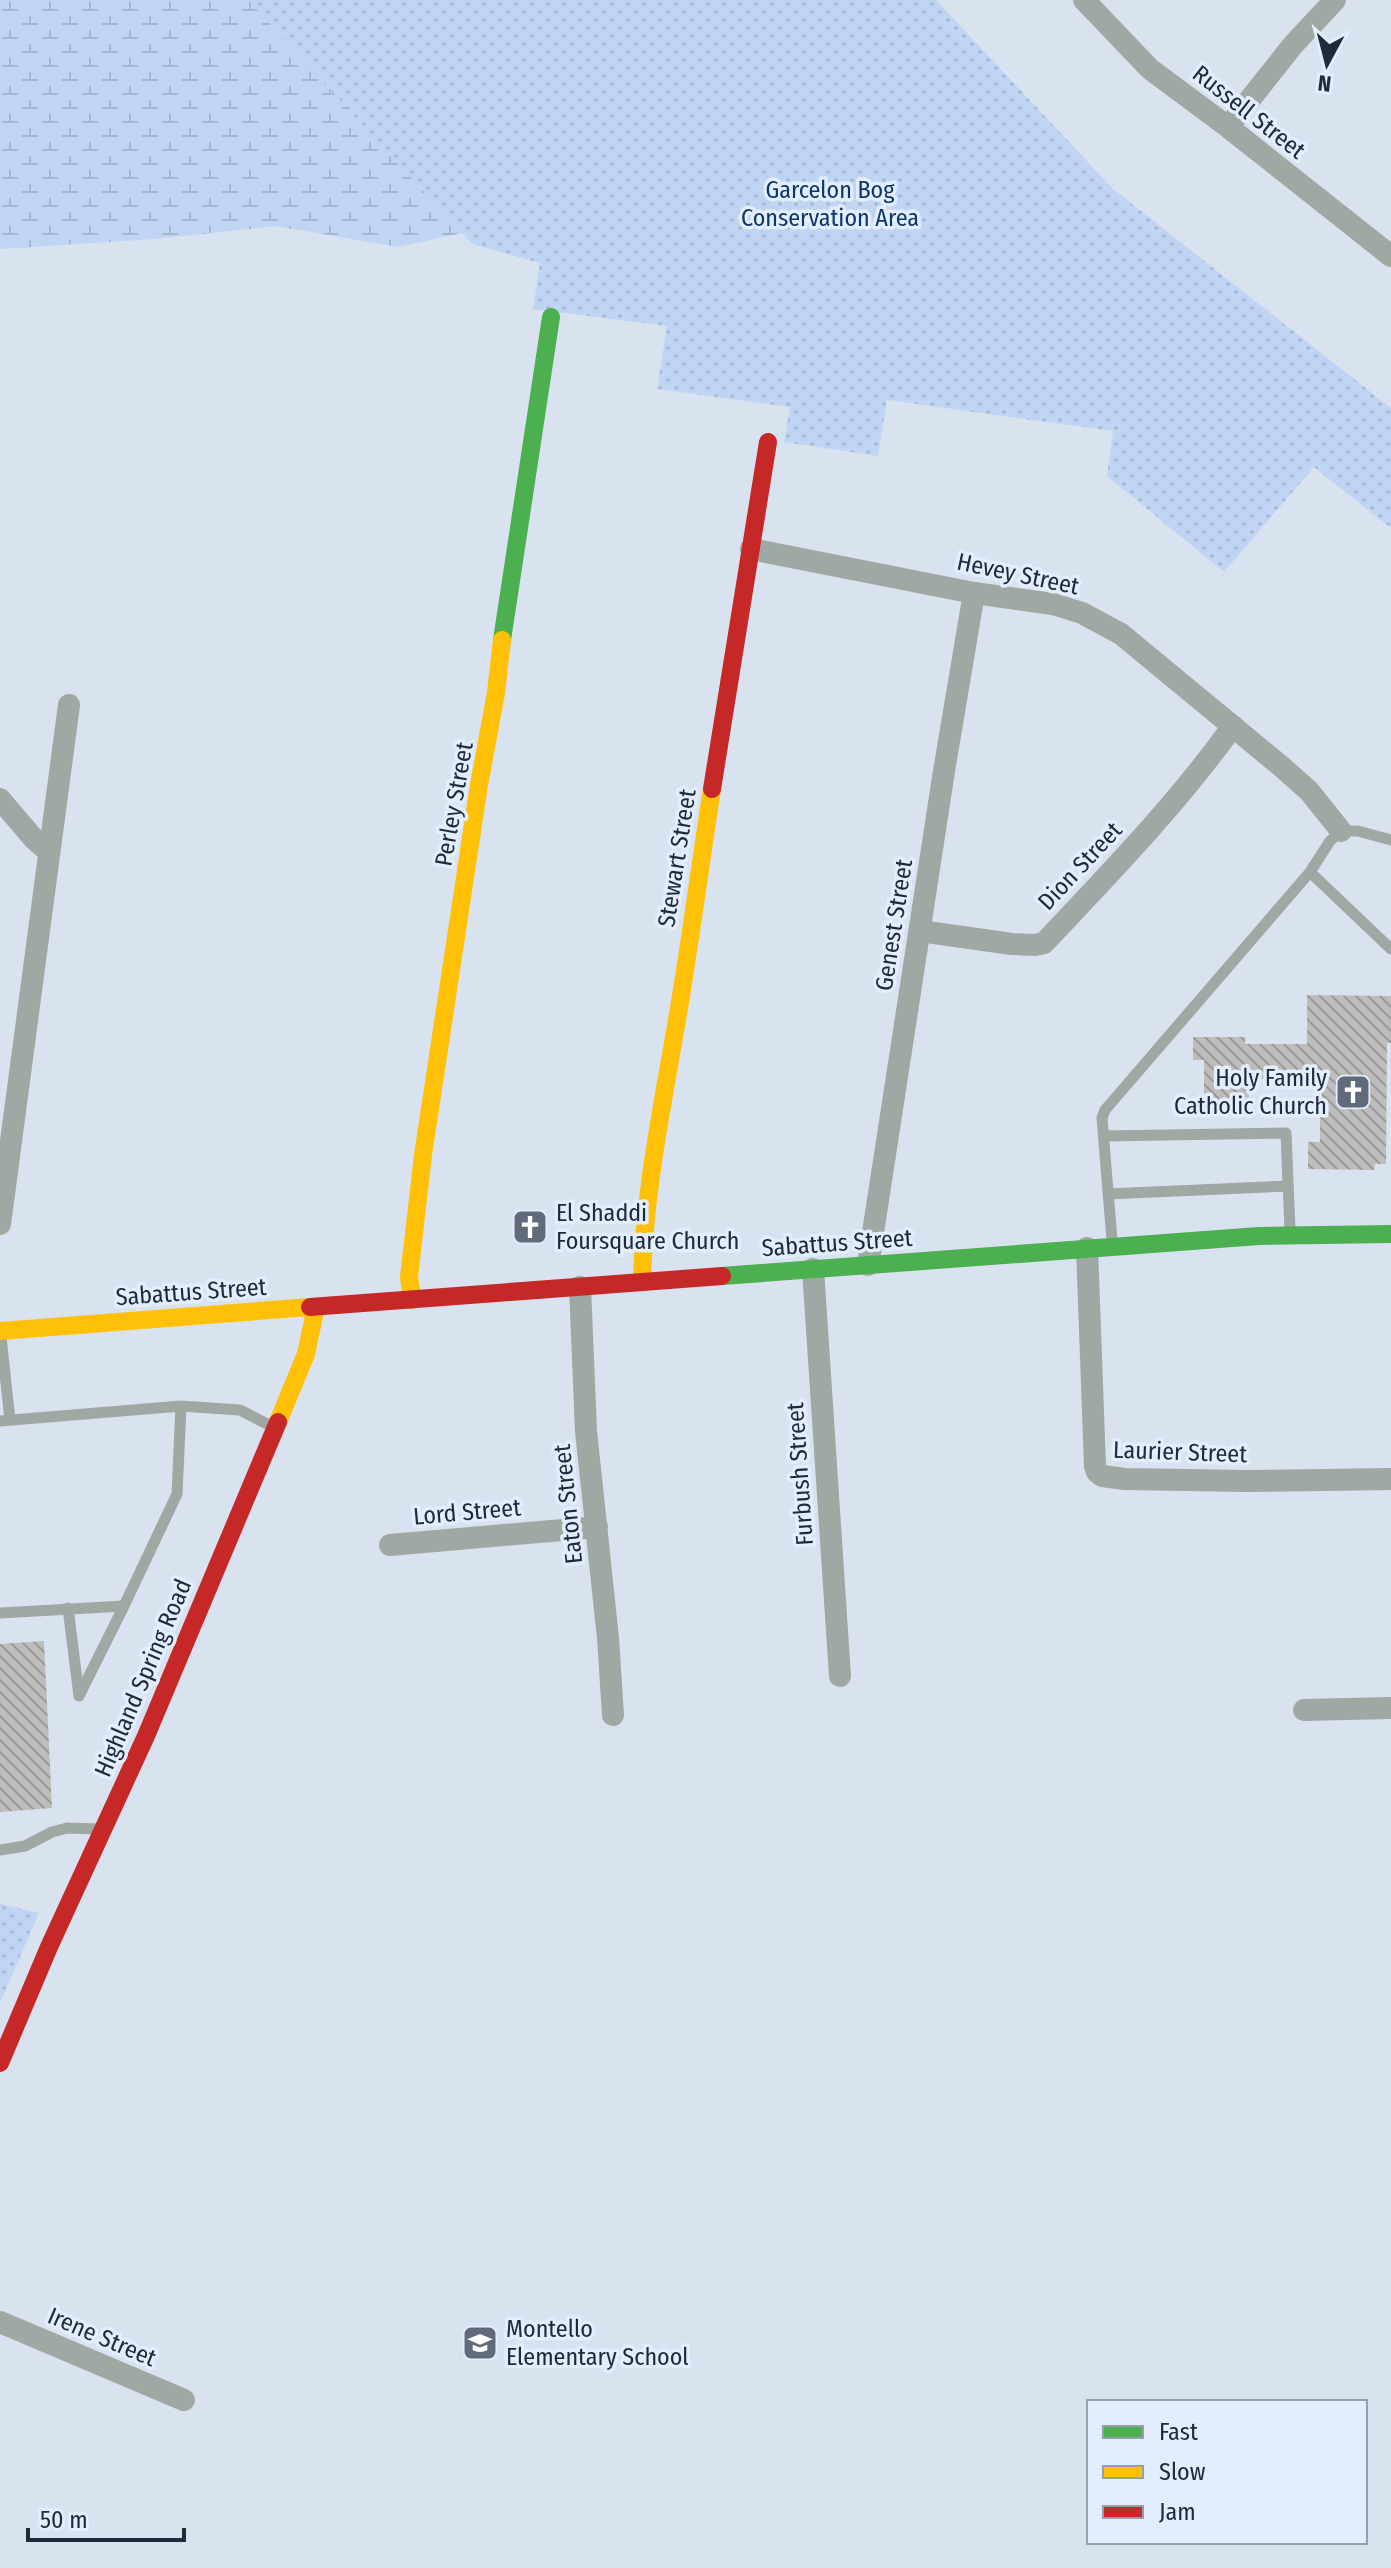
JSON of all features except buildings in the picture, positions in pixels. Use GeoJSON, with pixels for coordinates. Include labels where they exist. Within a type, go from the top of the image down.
{"type":"FeatureCollection","features":[{"type":"Feature","properties":{"kind":"street","name":"Russell Street"},"geometry":{"type":"LineString","coordinates":[[1084,0],[1150,69],[1391,256]]}},
{"type":"Feature","properties":{"kind":"street"},"geometry":{"type":"LineString","coordinates":[[1228,127],[1293,45],[1335,0]]}},
{"type":"Feature","properties":{"kind":"street","name":"Perley Street"},"geometry":{"type":"LineString","coordinates":[[412,1300],[409,1277],[423,1155],[479,785],[492,720],[504,616],[551,317]]}},
{"type":"Feature","properties":{"kind":"street","name":"Stewart Street"},"geometry":{"type":"LineString","coordinates":[[642,1282],[648,1201],[666,1073],[683,983],[741,596],[768,442]]}},
{"type":"Feature","properties":{"kind":"street","name":"Hevey Street"},"geometry":{"type":"LineString","coordinates":[[751,549],[974,593],[1053,604],[1082,613],[1121,634],[1233,726],[1309,791],[1341,831]]}},
{"type":"Feature","properties":{"kind":"street","name":"Genest Street"},"geometry":{"type":"LineString","coordinates":[[868,1265],[974,593]]}},
{"type":"Feature","properties":{"kind":"street"},"geometry":{"type":"LineString","coordinates":[[0,1224],[69,705]]}},
{"type":"Feature","properties":{"kind":"street","name":"Dion Street"},"geometry":{"type":"LineString","coordinates":[[920,931],[1012,944],[1044,943],[1148,831],[1211,757],[1233,726]]}},
{"type":"Feature","properties":{"kind":"street"},"geometry":{"type":"LineString","coordinates":[[0,799],[49,852]]}},
{"type":"Feature","properties":{"kind":"street","name":"Sabattus Street"},"geometry":{"type":"LineString","coordinates":[[0,1332],[1112,1246],[1290,1235],[1391,1234]]}},
{"type":"Feature","properties":{"kind":"street","name":"Laurier Street"},"geometry":{"type":"LineString","coordinates":[[1087,1248],[1095,1466],[1102,1476],[1140,1479],[1391,1479]]}},
{"type":"Feature","properties":{"kind":"street","name":"Furbush Street"},"geometry":{"type":"LineString","coordinates":[[813,1269],[840,1676]]}},
{"type":"Feature","properties":{"kind":"street","name":"Eaton Street"},"geometry":{"type":"LineString","coordinates":[[580,1287],[586,1431],[613,1715]]}},
{"type":"Feature","properties":{"kind":"street","name":"Highland Spring Road"},"geometry":{"type":"LineString","coordinates":[[0,2063],[49,1947],[146,1736],[276,1428],[306,1354],[316,1307]]}},
{"type":"Feature","properties":{"kind":"street","name":"Lord Street"},"geometry":{"type":"LineString","coordinates":[[390,1545],[597,1527]]}},
{"type":"Feature","properties":{"kind":"street"},"geometry":{"type":"LineString","coordinates":[[1304,1710],[1391,1708]]}},
{"type":"Feature","properties":{"kind":"street","name":"Irene Street"},"geometry":{"type":"LineString","coordinates":[[0,2322],[184,2400]]}},
{"type":"Feature","properties":{"kind":"lane"},"geometry":{"type":"LineString","coordinates":[[1112,1246],[1102,1118],[1105,1110],[1310,872],[1330,841],[1341,831],[1358,831],[1391,840]]}},
{"type":"Feature","properties":{"kind":"lane"},"geometry":{"type":"LineString","coordinates":[[1310,872],[1391,949]]}},
{"type":"Feature","properties":{"kind":"lane"},"geometry":{"type":"LineString","coordinates":[[1104,1136],[1286,1133],[1290,1235]]}},
{"type":"Feature","properties":{"kind":"lane"},"geometry":{"type":"LineString","coordinates":[[1108,1194],[1288,1186]]}},
{"type":"Feature","properties":{"kind":"lane"},"geometry":{"type":"LineString","coordinates":[[0,1332],[5,1421],[181,1406],[240,1410],[276,1428]]}},
{"type":"Feature","properties":{"kind":"lane"},"geometry":{"type":"LineString","coordinates":[[68,1608],[79,1696],[177,1494],[181,1406]]}},
{"type":"Feature","properties":{"kind":"lane"},"geometry":{"type":"LineString","coordinates":[[0,1613],[124,1606]]}},
{"type":"Feature","properties":{"kind":"lane"},"geometry":{"type":"LineString","coordinates":[[0,1850],[25,1846],[67,1828],[103,1830]]}},
{"type":"Feature","properties":{"kind":"green space"},"geometry":{"type":"Polygon","coordinates":[[[0,0],[633,0],[521,220],[398,247],[276,226],[155,239],[0,249],[0,0]]]}},
{"type":"Feature","properties":{"kind":"green space","name":"Garcelon Bog Conservation Area"},"geometry":{"type":"Polygon","coordinates":[[[248,0],[936,0],[1113,189],[1391,408],[1391,528],[1314,467],[1224,572],[1107,476],[1113,431],[887,400],[878,456],[784,442],[790,407],[657,389],[667,326],[533,309],[540,263],[472,244],[248,0]]]}},
{"type":"Feature","properties":{"kind":"green space"},"geometry":{"type":"Polygon","coordinates":[[[0,1904],[39,1913],[0,2003],[0,1904]]]}},
{"type":"Feature","properties":{"kind":"traffic: fast"},"geometry":{"type":"LineString","coordinates":[[502,640],[551,317]]}},
{"type":"Feature","properties":{"kind":"traffic: fast"},"geometry":{"type":"LineString","coordinates":[[722,1276],[1259,1236],[1391,1234]]}},
{"type":"Feature","properties":{"kind":"traffic: slow"},"geometry":{"type":"LineString","coordinates":[[412,1300],[409,1277],[423,1155],[502,640]]}},
{"type":"Feature","properties":{"kind":"traffic: slow"},"geometry":{"type":"LineString","coordinates":[[642,1282],[650,1183],[712,789]]}},
{"type":"Feature","properties":{"kind":"traffic: slow"},"geometry":{"type":"LineString","coordinates":[[0,1331],[310,1307]]}},
{"type":"Feature","properties":{"kind":"traffic: slow"},"geometry":{"type":"LineString","coordinates":[[278,1422],[306,1354],[316,1307]]}},
{"type":"Feature","properties":{"kind":"traffic: jam"},"geometry":{"type":"LineString","coordinates":[[712,789],[768,442]]}},
{"type":"Feature","properties":{"kind":"traffic: jam"},"geometry":{"type":"LineString","coordinates":[[310,1307],[722,1276]]}},
{"type":"Feature","properties":{"kind":"traffic: jam"},"geometry":{"type":"LineString","coordinates":[[0,2063],[49,1947],[146,1736],[278,1422]]}},
{"type":"Feature","properties":{"kind":"place","name":"Holy Family Catholic Church"},"geometry":{"type":"Point","coordinates":[1353,1092]}},
{"type":"Feature","properties":{"kind":"place","name":"El Shaddi Foursquare Church"},"geometry":{"type":"Point","coordinates":[530,1227]}},
{"type":"Feature","properties":{"kind":"place","name":"Montello Elementary School"},"geometry":{"type":"Point","coordinates":[480,2343]}}]}
